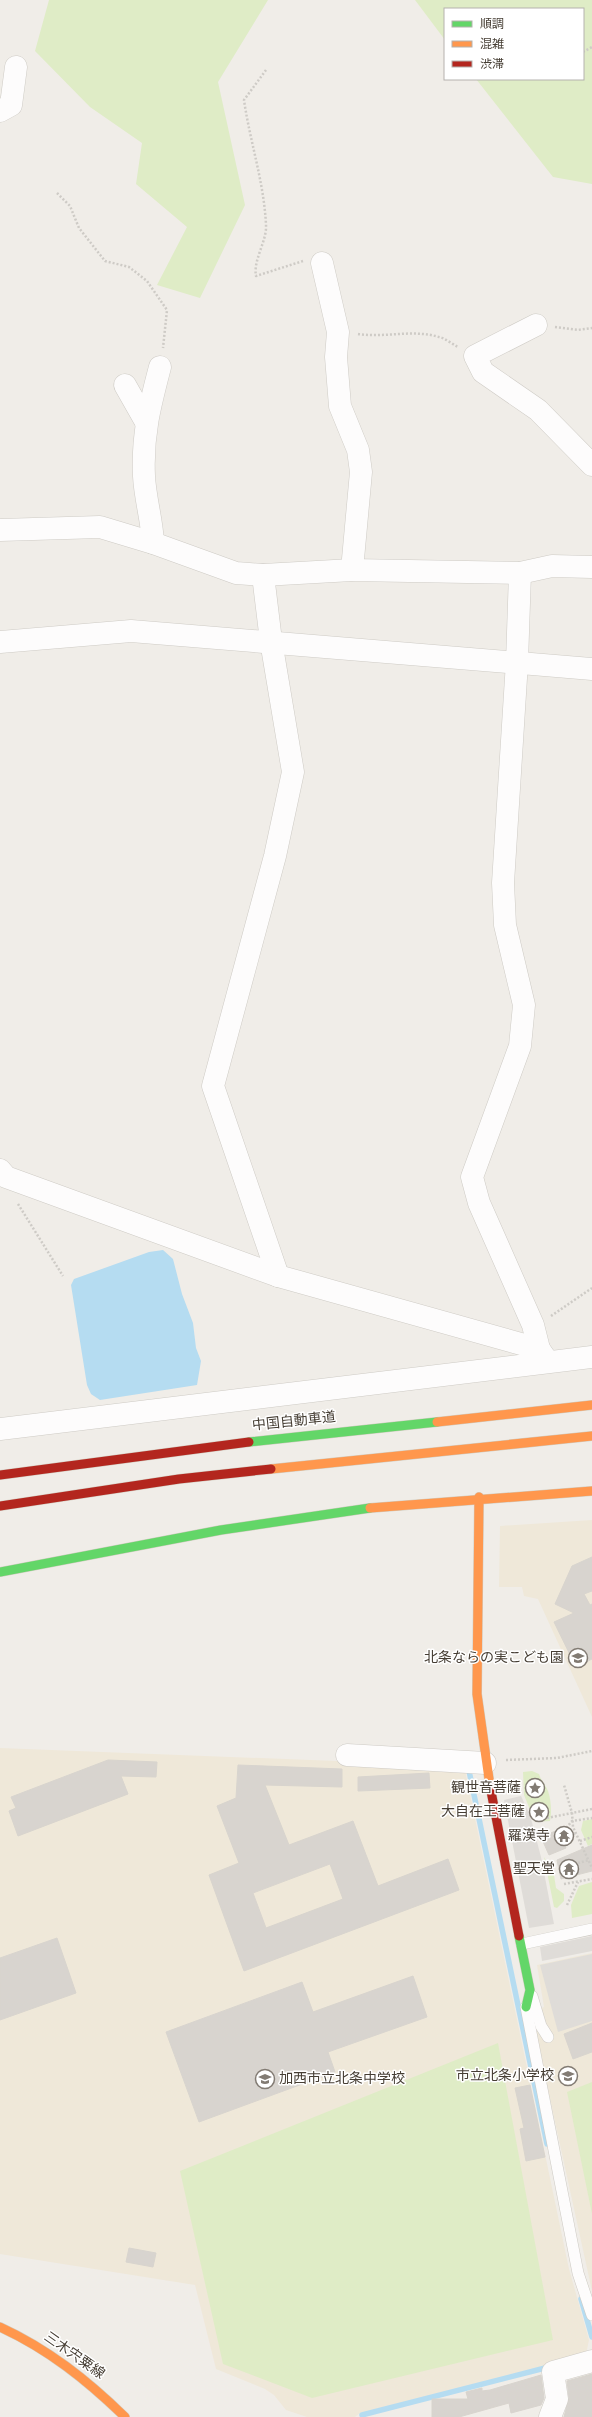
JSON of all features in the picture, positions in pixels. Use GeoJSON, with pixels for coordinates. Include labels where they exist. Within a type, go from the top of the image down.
{"type":"FeatureCollection","features":[{"type":"Feature","properties":{"kind":"main road","name":"中国自動車道"},"geometry":{"type":"LineString","coordinates":[[0,1475],[260,1440],[592,1405]]}},
{"type":"Feature","properties":{"kind":"main road"},"geometry":{"type":"LineString","coordinates":[[0,1506],[100,1491],[264,1470],[374,1457],[592,1436]]}},
{"type":"Feature","properties":{"kind":"main road"},"geometry":{"type":"LineString","coordinates":[[0,1572],[185,1536],[353,1510],[479,1497],[592,1491]]}},
{"type":"Feature","properties":{"kind":"main road"},"geometry":{"type":"LineString","coordinates":[[479,1497],[477,1694],[485,1763],[530,1990],[526,2007]]}},
{"type":"Feature","properties":{"kind":"main road","name":"三木宍粟線"},"geometry":{"type":"LineString","coordinates":[[0,2327],[48,2352],[87,2379],[125,2417]]}},
{"type":"Feature","properties":{"kind":"street"},"geometry":{"type":"LineString","coordinates":[[0,111],[11,106],[16,67]]}},
{"type":"Feature","properties":{"kind":"street"},"geometry":{"type":"LineString","coordinates":[[322,262],[338,332],[336,357],[340,406],[358,450],[361,472],[352,570]]}},
{"type":"Feature","properties":{"kind":"street"},"geometry":{"type":"LineString","coordinates":[[536,325],[475,356],[483,372],[538,410],[592,465]]}},
{"type":"Feature","properties":{"kind":"street"},"geometry":{"type":"LineString","coordinates":[[153,543],[152,524],[144,476],[146,422],[160,367]]}},
{"type":"Feature","properties":{"kind":"street"},"geometry":{"type":"LineString","coordinates":[[125,385],[146,422]]}},
{"type":"Feature","properties":{"kind":"street"},"geometry":{"type":"LineString","coordinates":[[0,530],[100,527],[153,543],[236,573],[263,575],[352,570],[520,573],[552,566],[591,570]]}},
{"type":"Feature","properties":{"kind":"street"},"geometry":{"type":"LineString","coordinates":[[520,573],[518,662],[503,883],[505,925],[524,1005],[523,1019],[520,1046],[472,1177],[479,1203],[533,1325],[544,1356]]}},
{"type":"Feature","properties":{"kind":"street"},"geometry":{"type":"LineString","coordinates":[[263,575],[271,641],[293,772],[275,856],[213,1086],[278,1276]]}},
{"type":"Feature","properties":{"kind":"street"},"geometry":{"type":"LineString","coordinates":[[0,642],[131,631],[271,641],[386,653],[518,662],[592,669]]}},
{"type":"Feature","properties":{"kind":"street"},"geometry":{"type":"LineString","coordinates":[[3,1173],[278,1276],[544,1356]]}},
{"type":"Feature","properties":{"kind":"street"},"geometry":{"type":"LineString","coordinates":[[0,1429],[544,1356],[592,1357]]}},
{"type":"Feature","properties":{"kind":"street"},"geometry":{"type":"LineString","coordinates":[[347,1755],[485,1763]]}},
{"type":"Feature","properties":{"kind":"street"},"geometry":{"type":"LineString","coordinates":[[550,2417],[557,2399],[552,2372],[592,2361]]}},
{"type":"Feature","properties":{"kind":"lane"},"geometry":{"type":"LineString","coordinates":[[522,1944],[592,1929]]}},
{"type":"Feature","properties":{"kind":"lane"},"geometry":{"type":"LineString","coordinates":[[530,1990],[541,2026],[548,2037]]}},
{"type":"Feature","properties":{"kind":"lane"},"geometry":{"type":"LineString","coordinates":[[526,2007],[578,2273],[592,2315]]}},
{"type":"Feature","properties":{"kind":"path"},"geometry":{"type":"LineString","coordinates":[[266,70],[244,100],[249,134],[263,192],[266,227],[256,276],[303,260],[322,262]]}},
{"type":"Feature","properties":{"kind":"path"},"geometry":{"type":"LineString","coordinates":[[57,193],[70,206],[79,228],[105,261],[129,267],[147,281],[167,310],[160,367]]}},
{"type":"Feature","properties":{"kind":"path"},"geometry":{"type":"LineString","coordinates":[[536,325],[578,330],[592,328]]}},
{"type":"Feature","properties":{"kind":"path"},"geometry":{"type":"LineString","coordinates":[[338,332],[369,336],[405,334],[439,337],[475,356]]}},
{"type":"Feature","properties":{"kind":"path"},"geometry":{"type":"LineString","coordinates":[[3,1173],[7,1186],[63,1276]]}},
{"type":"Feature","properties":{"kind":"path"},"geometry":{"type":"LineString","coordinates":[[533,1325],[556,1313],[592,1288]]}},
{"type":"Feature","properties":{"kind":"path"},"geometry":{"type":"LineString","coordinates":[[485,1763],[557,1758],[592,1751]]}},
{"type":"Feature","properties":{"kind":"path"},"geometry":{"type":"LineString","coordinates":[[564,1785],[576,1833],[592,1868]]}},
{"type":"Feature","properties":{"kind":"path"},"geometry":{"type":"LineString","coordinates":[[547,1818],[592,1809]]}},
{"type":"Feature","properties":{"kind":"path"},"geometry":{"type":"LineString","coordinates":[[576,1833],[563,1838],[562,1833],[572,1821],[592,1818]]}},
{"type":"Feature","properties":{"kind":"path"},"geometry":{"type":"LineString","coordinates":[[580,1841],[592,1837]]}},
{"type":"Feature","properties":{"kind":"path"},"geometry":{"type":"LineString","coordinates":[[578,1863],[589,1860]]}},
{"type":"Feature","properties":{"kind":"path"},"geometry":{"type":"LineString","coordinates":[[564,1884],[592,1879]]}},
{"type":"Feature","properties":{"kind":"path"},"geometry":{"type":"LineString","coordinates":[[567,1905],[578,1882]]}},
{"type":"Feature","properties":{"kind":"shaded area","name":"北条ならの実こども園"},"geometry":{"type":"Polygon","coordinates":[[[592,1520],[592,1717],[538,1599],[524,1596],[522,1587],[499,1587],[500,1526],[592,1520]]]}},
{"type":"Feature","properties":{"kind":"shaded area","name":"加西市立北条中学校"},"geometry":{"type":"Polygon","coordinates":[[[0,1748],[464,1766],[569,2269],[589,2340],[586,2354],[582,2357],[360,2413],[355,2417],[307,2417],[286,2410],[274,2395],[265,2389],[216,2369],[195,2285],[0,2254],[0,1748]]]}},
{"type":"Feature","properties":{"kind":"shaded area"},"geometry":{"type":"Polygon","coordinates":[[[521,1796],[530,1815],[541,1857],[554,1924],[529,1928],[504,1800],[521,1796]]]}},
{"type":"Feature","properties":{"kind":"shaded area"},"geometry":{"type":"Polygon","coordinates":[[[592,1936],[592,1951],[542,1961],[540,1947],[592,1936]]]}},
{"type":"Feature","properties":{"kind":"shaded area","name":"市立北条小学校"},"geometry":{"type":"Polygon","coordinates":[[[592,1953],[592,2291],[531,2012],[544,2007],[537,1965],[592,1953]]]}},
{"type":"Feature","properties":{"kind":"shaded area"},"geometry":{"type":"Polygon","coordinates":[[[592,1954],[592,2021],[558,2032],[540,1965],[592,1954]]]}},
{"type":"Feature","properties":{"kind":"green space"},"geometry":{"type":"Polygon","coordinates":[[[49,0],[268,0],[218,82],[245,205],[200,298],[157,285],[187,227],[136,184],[142,143],[90,107],[35,51],[49,0]]]}},
{"type":"Feature","properties":{"kind":"green space"},"geometry":{"type":"Polygon","coordinates":[[[415,0],[592,0],[592,184],[553,177],[477,80],[584,80],[584,8],[444,8],[444,39],[415,0]]]}},
{"type":"Feature","properties":{"kind":"green space"},"geometry":{"type":"Polygon","coordinates":[[[532,1771],[539,1774],[548,1791],[551,1806],[550,1821],[535,1822],[524,1795],[523,1772],[532,1771]]]}},
{"type":"Feature","properties":{"kind":"green space"},"geometry":{"type":"Polygon","coordinates":[[[592,1819],[592,1844],[588,1846],[581,1830],[583,1821],[592,1819]]]}},
{"type":"Feature","properties":{"kind":"green space"},"geometry":{"type":"Polygon","coordinates":[[[544,1857],[554,1875],[556,1888],[564,1894],[564,1901],[557,1908],[554,1907],[544,1857]]]}},
{"type":"Feature","properties":{"kind":"green space"},"geometry":{"type":"Polygon","coordinates":[[[592,1882],[592,1914],[572,1918],[571,1905],[579,1886],[592,1882]]]}},
{"type":"Feature","properties":{"kind":"green space"},"geometry":{"type":"Polygon","coordinates":[[[498,2043],[553,2340],[312,2398],[223,2364],[180,2171],[498,2043]]]}},
{"type":"Feature","properties":{"kind":"green space"},"geometry":{"type":"Polygon","coordinates":[[[592,2082],[592,2214],[567,2092],[592,2082]]]}},
{"type":"Feature","properties":{"kind":"water"},"geometry":{"type":"Polygon","coordinates":[[[163,1250],[173,1259],[182,1294],[193,1323],[196,1348],[201,1361],[197,1385],[100,1400],[91,1394],[87,1385],[71,1285],[74,1279],[149,1252],[163,1250]]]}},
{"type":"Feature","properties":{"kind":"building"},"geometry":{"type":"Polygon","coordinates":[[[592,1557],[592,1591],[584,1594],[590,1605],[592,1604],[592,1659],[576,1667],[554,1622],[574,1613],[555,1604],[572,1566],[592,1557]]]}},
{"type":"Feature","properties":{"kind":"building"},"geometry":{"type":"Polygon","coordinates":[[[108,1760],[157,1762],[156,1777],[121,1776],[128,1794],[18,1836],[9,1811],[16,1808],[11,1797],[108,1760]]]}},
{"type":"Feature","properties":{"kind":"building"},"geometry":{"type":"Polygon","coordinates":[[[238,1765],[342,1769],[342,1787],[265,1785],[289,1845],[353,1821],[378,1886],[448,1859],[459,1890],[244,1971],[209,1875],[239,1863],[217,1806],[236,1798],[238,1765]],[[330,1864],[253,1893],[266,1928],[343,1899],[330,1864]]]}},
{"type":"Feature","properties":{"kind":"building"},"geometry":{"type":"Polygon","coordinates":[[[429,1773],[430,1788],[358,1791],[358,1777],[429,1773]]]}},
{"type":"Feature","properties":{"kind":"building"},"geometry":{"type":"Polygon","coordinates":[[[558,1830],[566,1848],[549,1855],[541,1837],[558,1830]]]}},
{"type":"Feature","properties":{"kind":"building"},"geometry":{"type":"Polygon","coordinates":[[[592,1845],[592,1871],[561,1879],[557,1860],[592,1845]]]}},
{"type":"Feature","properties":{"kind":"building"},"geometry":{"type":"Polygon","coordinates":[[[57,1938],[76,1993],[0,2020],[0,1958],[57,1938]]]}},
{"type":"Feature","properties":{"kind":"building"},"geometry":{"type":"Polygon","coordinates":[[[413,1976],[427,2017],[328,2052],[335,2072],[199,2122],[166,2032],[302,1982],[313,2012],[413,1976]]]}},
{"type":"Feature","properties":{"kind":"building"},"geometry":{"type":"Polygon","coordinates":[[[592,2023],[592,2052],[573,2059],[564,2034],[592,2023]]]}},
{"type":"Feature","properties":{"kind":"building"},"geometry":{"type":"Polygon","coordinates":[[[530,2085],[545,2157],[526,2161],[520,2129],[524,2128],[515,2088],[530,2085]]]}},
{"type":"Feature","properties":{"kind":"building"},"geometry":{"type":"Polygon","coordinates":[[[129,2248],[156,2253],[153,2267],[126,2262],[129,2248]]]}},
{"type":"Feature","properties":{"kind":"building"},"geometry":{"type":"Polygon","coordinates":[[[592,2374],[592,2417],[564,2417],[569,2398],[567,2381],[592,2374]]]}},
{"type":"Feature","properties":{"kind":"building"},"geometry":{"type":"Polygon","coordinates":[[[541,2375],[544,2398],[541,2405],[511,2413],[509,2403],[459,2417],[432,2417],[432,2399],[468,2399],[466,2392],[482,2388],[482,2391],[490,2390],[541,2375]]]}},
{"type":"Feature","properties":{"kind":"waterway"},"geometry":{"type":"LineString","coordinates":[[468,1766],[547,2144]]}},
{"type":"Feature","properties":{"kind":"waterway"},"geometry":{"type":"LineString","coordinates":[[581,2299],[592,2337]]}},
{"type":"Feature","properties":{"kind":"waterway"},"geometry":{"type":"LineString","coordinates":[[362,2415],[549,2367]]}},
{"type":"Feature","properties":{"kind":"traffic: fast"},"geometry":{"type":"LineString","coordinates":[[249,1442],[437,1422]]}},
{"type":"Feature","properties":{"kind":"traffic: fast"},"geometry":{"type":"LineString","coordinates":[[0,1572],[221,1530],[370,1508]]}},
{"type":"Feature","properties":{"kind":"traffic: fast"},"geometry":{"type":"LineString","coordinates":[[519,1936],[530,1990],[526,2007]]}},
{"type":"Feature","properties":{"kind":"traffic: slow"},"geometry":{"type":"LineString","coordinates":[[437,1422],[592,1405]]}},
{"type":"Feature","properties":{"kind":"traffic: slow"},"geometry":{"type":"LineString","coordinates":[[271,1469],[592,1436]]}},
{"type":"Feature","properties":{"kind":"traffic: slow"},"geometry":{"type":"LineString","coordinates":[[370,1508],[592,1491]]}},
{"type":"Feature","properties":{"kind":"traffic: slow"},"geometry":{"type":"LineString","coordinates":[[479,1497],[477,1694],[490,1786]]}},
{"type":"Feature","properties":{"kind":"traffic: slow"},"geometry":{"type":"LineString","coordinates":[[0,2327],[51,2355],[96,2390],[125,2417]]}},
{"type":"Feature","properties":{"kind":"traffic: jam"},"geometry":{"type":"LineString","coordinates":[[0,1475],[249,1442]]}},
{"type":"Feature","properties":{"kind":"traffic: jam"},"geometry":{"type":"LineString","coordinates":[[0,1506],[179,1479],[271,1469]]}},
{"type":"Feature","properties":{"kind":"traffic: jam"},"geometry":{"type":"LineString","coordinates":[[490,1786],[519,1936]]}},
{"type":"Feature","properties":{"kind":"place","name":"北条ならの実こども園"},"geometry":{"type":"Point","coordinates":[578,1658]}},
{"type":"Feature","properties":{"kind":"place","name":"観世音菩薩"},"geometry":{"type":"Point","coordinates":[535,1788]}},
{"type":"Feature","properties":{"kind":"place","name":"大自在王菩薩"},"geometry":{"type":"Point","coordinates":[539,1812]}},
{"type":"Feature","properties":{"kind":"place","name":"羅漢寺"},"geometry":{"type":"Point","coordinates":[564,1836]}},
{"type":"Feature","properties":{"kind":"place","name":"聖天堂"},"geometry":{"type":"Point","coordinates":[569,1869]}},
{"type":"Feature","properties":{"kind":"place","name":"市立北条小学校"},"geometry":{"type":"Point","coordinates":[568,2076]}},
{"type":"Feature","properties":{"kind":"place","name":"加西市立北条中学校"},"geometry":{"type":"Point","coordinates":[265,2079]}}]}
